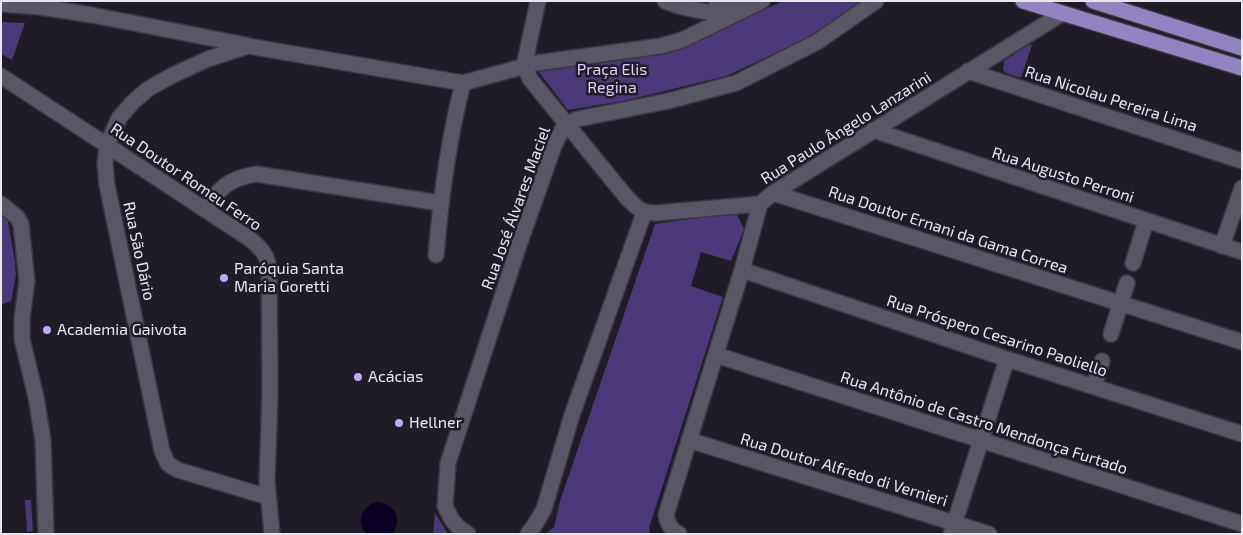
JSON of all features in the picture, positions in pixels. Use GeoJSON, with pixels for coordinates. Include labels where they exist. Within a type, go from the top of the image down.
{"type":"FeatureCollection","features":[{"type":"Feature","properties":{"kind":"main road"},"geometry":{"type":"LineString","coordinates":[[1023,1],[1242,68]]}},
{"type":"Feature","properties":{"kind":"main road"},"geometry":{"type":"LineString","coordinates":[[1093,1],[1242,48]]}},
{"type":"Feature","properties":{"kind":"street"},"geometry":{"type":"LineString","coordinates":[[538,1],[524,66],[530,79],[565,124],[627,198],[644,213],[760,204]]}},
{"type":"Feature","properties":{"kind":"street"},"geometry":{"type":"LineString","coordinates":[[665,1],[695,10],[731,15]]}},
{"type":"Feature","properties":{"kind":"street"},"geometry":{"type":"LineString","coordinates":[[716,1],[756,4]]}},
{"type":"Feature","properties":{"kind":"street","name":"Rua José Álvares Maciel"},"geometry":{"type":"LineString","coordinates":[[468,534],[452,520],[445,506],[448,463],[522,236],[554,146],[565,124],[578,119],[668,101],[736,83],[817,42],[876,1]]}},
{"type":"Feature","properties":{"kind":"street"},"geometry":{"type":"LineString","coordinates":[[1,4],[40,6],[248,46],[463,83],[546,61],[661,46],[692,37],[731,15],[756,4]]}},
{"type":"Feature","properties":{"kind":"street","name":"Rua Paulo Ângelo Lanzarini"},"geometry":{"type":"LineString","coordinates":[[676,532],[668,524],[666,515],[742,270],[760,204],[773,193],[1063,13]]}},
{"type":"Feature","properties":{"kind":"street"},"geometry":{"type":"LineString","coordinates":[[107,145],[119,118],[148,89],[208,59],[248,46]]}},
{"type":"Feature","properties":{"kind":"street","name":"Rua Nicolau Pereira Lima"},"geometry":{"type":"LineString","coordinates":[[968,71],[1242,161]]}},
{"type":"Feature","properties":{"kind":"street","name":"Rua Doutor Romeu Ferro"},"geometry":{"type":"LineString","coordinates":[[1,76],[250,239],[264,253],[268,261],[270,393],[268,497],[272,534]]}},
{"type":"Feature","properties":{"kind":"street"},"geometry":{"type":"LineString","coordinates":[[436,255],[444,174],[454,118],[463,83]]}},
{"type":"Feature","properties":{"kind":"street","name":"Rua Augusto Perroni"},"geometry":{"type":"LineString","coordinates":[[873,130],[1242,252]]}},
{"type":"Feature","properties":{"kind":"street","name":"Rua São Dário"},"geometry":{"type":"LineString","coordinates":[[107,145],[105,164],[107,185],[165,459],[168,464],[178,470],[268,497]]}},
{"type":"Feature","properties":{"kind":"street"},"geometry":{"type":"LineString","coordinates":[[205,210],[223,186],[233,180],[256,174],[440,203]]}},
{"type":"Feature","properties":{"kind":"street"},"geometry":{"type":"LineString","coordinates":[[1222,246],[1242,188]]}},
{"type":"Feature","properties":{"kind":"street","name":"Rua Doutor Ernani da Gama Correa"},"geometry":{"type":"LineString","coordinates":[[773,193],[1242,342]]}},
{"type":"Feature","properties":{"kind":"street"},"geometry":{"type":"LineString","coordinates":[[1,204],[17,216],[21,224],[27,281],[22,318],[22,339],[40,416],[43,440],[46,534]]}},
{"type":"Feature","properties":{"kind":"street"},"geometry":{"type":"LineString","coordinates":[[528,534],[544,508],[572,415],[644,213]]}},
{"type":"Feature","properties":{"kind":"street"},"geometry":{"type":"LineString","coordinates":[[1133,263],[1146,221]]}},
{"type":"Feature","properties":{"kind":"street","name":"Rua Próspero Cesarino Paoliello"},"geometry":{"type":"LineString","coordinates":[[742,270],[1242,434]]}},
{"type":"Feature","properties":{"kind":"street"},"geometry":{"type":"LineString","coordinates":[[1111,334],[1127,283]]}},
{"type":"Feature","properties":{"kind":"street","name":"Rua Antônio de Castro Mendonça Furtado"},"geometry":{"type":"LineString","coordinates":[[716,354],[1242,524]]}},
{"type":"Feature","properties":{"kind":"street"},"geometry":{"type":"LineString","coordinates":[[952,528],[1007,358]]}},
{"type":"Feature","properties":{"kind":"street"},"geometry":{"type":"LineString","coordinates":[[1094,386],[1102,360]]}},
{"type":"Feature","properties":{"kind":"street","name":"Rua Doutor Alfredo di Vernieri"},"geometry":{"type":"LineString","coordinates":[[689,440],[952,528],[989,534]]}},
{"type":"Feature","properties":{"kind":"green space","name":"Praça Elis Regina"},"geometry":{"type":"Polygon","coordinates":[[[783,1],[866,1],[798,43],[726,76],[628,100],[568,110],[538,71],[610,56],[690,43],[783,1]]]}},
{"type":"Feature","properties":{"kind":"green space"},"geometry":{"type":"Polygon","coordinates":[[[1,22],[25,23],[12,60],[1,54],[1,22]]]}},
{"type":"Feature","properties":{"kind":"green space"},"geometry":{"type":"Polygon","coordinates":[[[1029,44],[1032,45],[1021,78],[1006,73],[1003,70],[1004,61],[1029,44]]]}},
{"type":"Feature","properties":{"kind":"green space"},"geometry":{"type":"Polygon","coordinates":[[[1,214],[8,221],[16,275],[11,301],[1,305],[1,214]]]}},
{"type":"Feature","properties":{"kind":"green space"},"geometry":{"type":"Polygon","coordinates":[[[725,214],[737,215],[744,229],[731,261],[701,252],[691,286],[723,297],[649,528],[650,534],[545,534],[554,527],[560,501],[655,224],[725,214]]]}},
{"type":"Feature","properties":{"kind":"green space"},"geometry":{"type":"Polygon","coordinates":[[[25,500],[31,500],[33,531],[27,532],[25,500]]]}},
{"type":"Feature","properties":{"kind":"green space"},"geometry":{"type":"Polygon","coordinates":[[[435,513],[448,534],[433,534],[435,513]]]}},
{"type":"Feature","properties":{"kind":"shaded area"},"geometry":{"type":"Polygon","coordinates":[[[378,502],[389,506],[396,514],[397,523],[392,534],[366,534],[363,529],[361,524],[362,514],[368,506],[378,502]]]}},
{"type":"Feature","properties":{"kind":"place","name":"Paróquia Santa Maria Goretti"},"geometry":{"type":"Point","coordinates":[224,278]}},
{"type":"Feature","properties":{"kind":"place","name":"Academia Gaivota"},"geometry":{"type":"Point","coordinates":[47,330]}},
{"type":"Feature","properties":{"kind":"place","name":"Acácias"},"geometry":{"type":"Point","coordinates":[358,377]}},
{"type":"Feature","properties":{"kind":"place","name":"Hellner"},"geometry":{"type":"Point","coordinates":[399,423]}}]}
